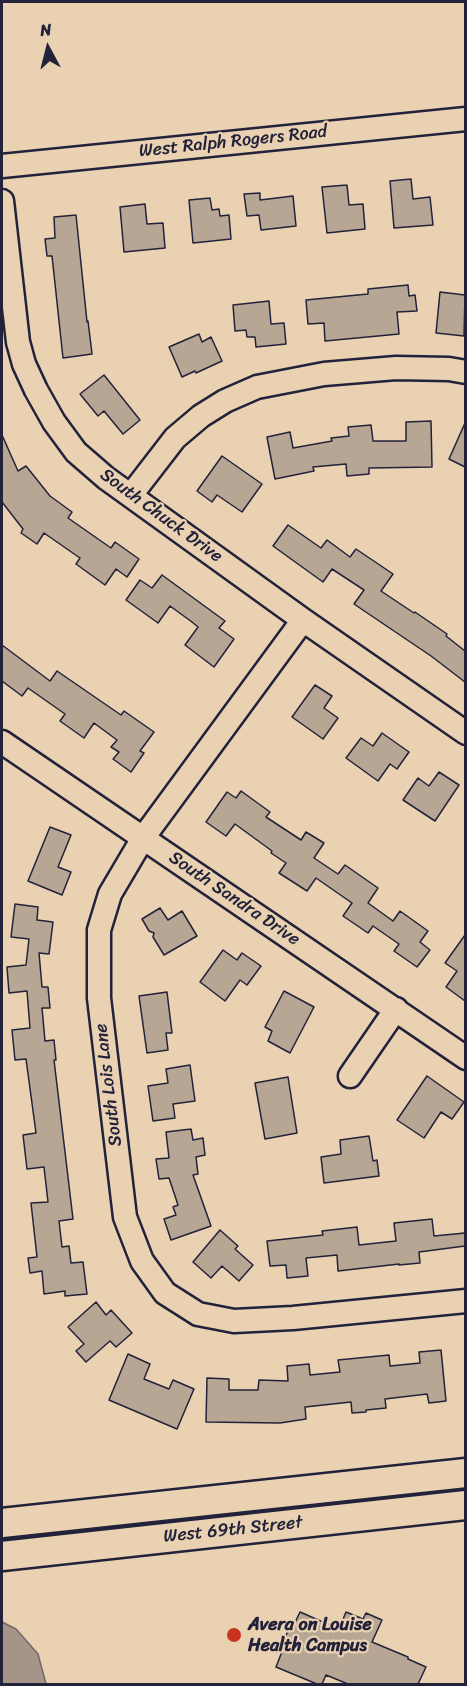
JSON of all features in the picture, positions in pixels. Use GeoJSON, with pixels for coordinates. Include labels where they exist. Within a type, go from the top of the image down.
{"type":"FeatureCollection","features":[{"type":"Feature","properties":{"kind":"main road","name":"West 69th Street"},"geometry":{"type":"LineString","coordinates":[[2,1523],[465,1473]]}},
{"type":"Feature","properties":{"kind":"main road","name":"West 69th Street"},"geometry":{"type":"LineString","coordinates":[[2,1556],[465,1505]]}},
{"type":"Feature","properties":{"kind":"street","name":"West Ralph Rogers Road"},"geometry":{"type":"LineString","coordinates":[[2,166],[465,119]]}},
{"type":"Feature","properties":{"kind":"street","name":"South Chuck Drive"},"geometry":{"type":"LineString","coordinates":[[2,201],[18,342],[28,373],[54,422],[75,452],[106,478],[303,620],[465,733]]}},
{"type":"Feature","properties":{"kind":"street"},"geometry":{"type":"LineString","coordinates":[[131,495],[175,438],[201,416],[225,401],[257,387],[324,374],[396,368],[449,369],[465,372]]}},
{"type":"Feature","properties":{"kind":"street","name":"South Lois Lane"},"geometry":{"type":"LineString","coordinates":[[303,620],[143,838],[110,894],[99,930],[99,998],[125,1217],[142,1261],[165,1293],[198,1314],[234,1321],[293,1318],[465,1301]]}},
{"type":"Feature","properties":{"kind":"street","name":"South Sandra Drive"},"geometry":{"type":"LineString","coordinates":[[2,742],[465,1058]]}},
{"type":"Feature","properties":{"kind":"street"},"geometry":{"type":"LineString","coordinates":[[350,1076],[396,1009]]}},
{"type":"Feature","properties":{"kind":"shaded area"},"geometry":{"type":"Polygon","coordinates":[[[2,1622],[16,1629],[38,1654],[46,1684],[2,1684],[2,1622]]]}},
{"type":"Feature","properties":{"kind":"building"},"geometry":{"type":"Polygon","coordinates":[[[411,179],[413,199],[430,197],[433,225],[394,228],[390,181],[411,179]]]}},
{"type":"Feature","properties":{"kind":"building"},"geometry":{"type":"Polygon","coordinates":[[[347,185],[349,205],[363,204],[365,229],[327,233],[322,187],[347,185]]]}},
{"type":"Feature","properties":{"kind":"building"},"geometry":{"type":"Polygon","coordinates":[[[260,193],[260,200],[293,196],[296,226],[261,230],[259,215],[247,216],[244,194],[260,193]]]}},
{"type":"Feature","properties":{"kind":"building"},"geometry":{"type":"Polygon","coordinates":[[[210,198],[212,210],[219,209],[220,216],[229,215],[231,239],[193,243],[189,200],[210,198]]]}},
{"type":"Feature","properties":{"kind":"building"},"geometry":{"type":"Polygon","coordinates":[[[145,204],[147,224],[163,223],[165,248],[124,252],[120,207],[145,204]]]}},
{"type":"Feature","properties":{"kind":"building"},"geometry":{"type":"Polygon","coordinates":[[[76,215],[92,354],[63,358],[52,256],[47,256],[45,239],[55,238],[54,217],[76,215]]]}},
{"type":"Feature","properties":{"kind":"building"},"geometry":{"type":"Polygon","coordinates":[[[408,285],[409,296],[415,295],[417,311],[397,312],[399,334],[325,341],[324,323],[308,324],[306,300],[368,294],[368,289],[408,285]]]}},
{"type":"Feature","properties":{"kind":"building"},"geometry":{"type":"Polygon","coordinates":[[[440,292],[465,295],[464,336],[436,333],[440,292]]]}},
{"type":"Feature","properties":{"kind":"building"},"geometry":{"type":"Polygon","coordinates":[[[269,301],[271,324],[284,323],[286,344],[256,347],[255,337],[247,337],[246,330],[235,331],[233,305],[269,301]]]}},
{"type":"Feature","properties":{"kind":"building"},"geometry":{"type":"Polygon","coordinates":[[[199,334],[202,342],[211,337],[222,361],[182,377],[169,347],[199,334]]]}},
{"type":"Feature","properties":{"kind":"building"},"geometry":{"type":"Polygon","coordinates":[[[104,375],[140,420],[123,434],[104,411],[98,416],[80,394],[104,375]]]}},
{"type":"Feature","properties":{"kind":"building"},"geometry":{"type":"Polygon","coordinates":[[[431,421],[432,467],[369,468],[369,474],[347,476],[346,464],[313,467],[314,471],[275,479],[267,437],[290,432],[293,448],[332,441],[331,438],[349,436],[348,427],[371,425],[373,441],[406,441],[406,422],[431,421]]]}},
{"type":"Feature","properties":{"kind":"building"},"geometry":{"type":"Polygon","coordinates":[[[465,423],[465,467],[449,459],[465,423]]]}},
{"type":"Feature","properties":{"kind":"building"},"geometry":{"type":"Polygon","coordinates":[[[2,435],[18,471],[26,466],[50,496],[72,512],[68,518],[111,548],[115,542],[139,559],[127,577],[116,569],[105,585],[76,564],[80,558],[44,533],[37,544],[21,533],[23,529],[2,502],[2,435]]]}},
{"type":"Feature","properties":{"kind":"building"},"geometry":{"type":"Polygon","coordinates":[[[222,456],[262,484],[242,512],[217,495],[212,502],[197,491],[222,456]]]}},
{"type":"Feature","properties":{"kind":"building"},"geometry":{"type":"Polygon","coordinates":[[[288,525],[321,548],[327,540],[350,557],[356,549],[393,574],[381,591],[447,634],[446,636],[465,651],[465,682],[354,604],[364,590],[332,569],[323,582],[273,546],[288,525]]]}},
{"type":"Feature","properties":{"kind":"building"},"geometry":{"type":"Polygon","coordinates":[[[162,575],[225,621],[219,628],[234,639],[214,667],[185,645],[198,627],[192,622],[170,606],[158,623],[126,600],[140,580],[152,588],[162,575]]]}},
{"type":"Feature","properties":{"kind":"building"},"geometry":{"type":"Polygon","coordinates":[[[2,645],[50,681],[57,671],[121,715],[124,711],[154,732],[140,751],[144,753],[131,772],[113,759],[119,752],[111,747],[117,740],[94,723],[84,738],[60,721],[65,714],[28,688],[22,696],[2,681],[2,645]]]}},
{"type":"Feature","properties":{"kind":"building"},"geometry":{"type":"Polygon","coordinates":[[[315,685],[332,696],[324,708],[338,718],[323,739],[292,717],[315,685]]]}},
{"type":"Feature","properties":{"kind":"building"},"geometry":{"type":"Polygon","coordinates":[[[382,733],[409,752],[397,769],[390,764],[378,781],[346,758],[361,738],[373,746],[382,733]]]}},
{"type":"Feature","properties":{"kind":"building"},"geometry":{"type":"Polygon","coordinates":[[[439,772],[459,785],[435,821],[403,800],[418,778],[429,786],[439,772]]]}},
{"type":"Feature","properties":{"kind":"building"},"geometry":{"type":"Polygon","coordinates":[[[241,791],[270,812],[266,817],[301,840],[306,832],[324,843],[314,858],[338,874],[345,865],[378,888],[368,903],[393,921],[400,911],[428,931],[420,942],[430,950],[417,967],[394,951],[399,944],[373,926],[368,933],[343,916],[352,903],[316,878],[307,891],[279,873],[286,863],[235,824],[226,836],[206,822],[227,792],[236,798],[241,791]]]}},
{"type":"Feature","properties":{"kind":"building"},"geometry":{"type":"Polygon","coordinates":[[[50,827],[71,835],[58,867],[71,872],[62,895],[28,881],[50,827]]]}},
{"type":"Feature","properties":{"kind":"building"},"geometry":{"type":"Polygon","coordinates":[[[15,904],[38,907],[37,920],[53,922],[49,954],[39,953],[42,987],[48,987],[50,1008],[42,1008],[45,1041],[54,1040],[56,1060],[54,1060],[73,1219],[59,1221],[62,1247],[69,1246],[71,1263],[83,1262],[87,1294],[65,1296],[65,1291],[44,1294],[42,1271],[30,1273],[28,1258],[37,1257],[31,1203],[48,1202],[44,1167],[27,1169],[23,1135],[36,1133],[26,1059],[15,1060],[12,1030],[30,1028],[27,991],[9,993],[7,967],[26,965],[29,939],[11,937],[15,904]]]}},
{"type":"Feature","properties":{"kind":"building"},"geometry":{"type":"Polygon","coordinates":[[[160,908],[168,920],[182,911],[197,936],[164,955],[153,937],[154,933],[149,931],[142,919],[160,908]]]}},
{"type":"Feature","properties":{"kind":"building"},"geometry":{"type":"Polygon","coordinates":[[[465,935],[465,1001],[446,987],[457,971],[445,963],[465,935]]]}},
{"type":"Feature","properties":{"kind":"building"},"geometry":{"type":"Polygon","coordinates":[[[223,950],[237,960],[242,953],[261,966],[247,985],[240,980],[225,1001],[200,982],[223,950]]]}},
{"type":"Feature","properties":{"kind":"building"},"geometry":{"type":"Polygon","coordinates":[[[284,991],[314,1007],[290,1053],[268,1041],[272,1031],[265,1027],[284,991]]]}},
{"type":"Feature","properties":{"kind":"building"},"geometry":{"type":"Polygon","coordinates":[[[167,992],[172,1033],[166,1033],[168,1050],[147,1053],[139,996],[167,992]]]}},
{"type":"Feature","properties":{"kind":"building"},"geometry":{"type":"Polygon","coordinates":[[[190,1065],[195,1101],[173,1104],[175,1118],[153,1121],[148,1086],[168,1083],[166,1069],[190,1065]]]}},
{"type":"Feature","properties":{"kind":"building"},"geometry":{"type":"Polygon","coordinates":[[[427,1076],[464,1102],[452,1119],[441,1112],[424,1138],[397,1120],[427,1076]]]}},
{"type":"Feature","properties":{"kind":"building"},"geometry":{"type":"Polygon","coordinates":[[[288,1077],[297,1133],[265,1139],[255,1083],[288,1077]]]}},
{"type":"Feature","properties":{"kind":"building"},"geometry":{"type":"Polygon","coordinates":[[[191,1129],[193,1140],[203,1138],[205,1155],[196,1157],[198,1174],[193,1175],[211,1226],[171,1240],[164,1219],[176,1215],[173,1207],[178,1205],[169,1178],[159,1179],[156,1159],[169,1158],[166,1132],[191,1129]]]}},
{"type":"Feature","properties":{"kind":"building"},"geometry":{"type":"Polygon","coordinates":[[[369,1136],[373,1161],[377,1160],[379,1176],[324,1183],[321,1157],[341,1154],[340,1140],[369,1136]]]}},
{"type":"Feature","properties":{"kind":"building"},"geometry":{"type":"Polygon","coordinates":[[[432,1219],[434,1236],[465,1233],[465,1246],[419,1252],[420,1263],[338,1271],[337,1255],[306,1258],[308,1276],[287,1278],[286,1265],[270,1266],[267,1241],[323,1235],[322,1231],[357,1227],[359,1245],[396,1241],[394,1223],[432,1219]]]}},
{"type":"Feature","properties":{"kind":"building"},"geometry":{"type":"Polygon","coordinates":[[[220,1230],[238,1246],[235,1249],[253,1265],[239,1281],[222,1266],[211,1278],[193,1262],[220,1230]]]}},
{"type":"Feature","properties":{"kind":"building"},"geometry":{"type":"Polygon","coordinates":[[[96,1302],[106,1315],[111,1310],[132,1333],[116,1347],[110,1341],[86,1362],[76,1351],[84,1344],[68,1327],[96,1302]]]}},
{"type":"Feature","properties":{"kind":"building"},"geometry":{"type":"Polygon","coordinates":[[[441,1350],[446,1401],[429,1403],[427,1394],[385,1399],[386,1408],[366,1410],[366,1412],[352,1413],[351,1402],[305,1407],[306,1419],[280,1423],[206,1422],[207,1378],[229,1379],[229,1390],[258,1390],[259,1380],[288,1381],[287,1366],[309,1364],[310,1375],[340,1372],[338,1360],[389,1355],[390,1366],[420,1363],[419,1352],[441,1350]]]}},
{"type":"Feature","properties":{"kind":"building"},"geometry":{"type":"Polygon","coordinates":[[[128,1354],[150,1364],[144,1379],[169,1389],[173,1380],[194,1389],[177,1429],[109,1400],[128,1354]]]}},
{"type":"Feature","properties":{"kind":"building"},"geometry":{"type":"Polygon","coordinates":[[[300,1612],[339,1629],[346,1612],[363,1619],[366,1613],[382,1620],[372,1642],[426,1667],[418,1684],[348,1684],[326,1675],[322,1684],[317,1684],[276,1667],[289,1628],[292,1629],[300,1612]]]}},
{"type":"Feature","properties":{"kind":"place","name":"Avera on Louise Health Campus"},"geometry":{"type":"Point","coordinates":[234,1635]}}]}
